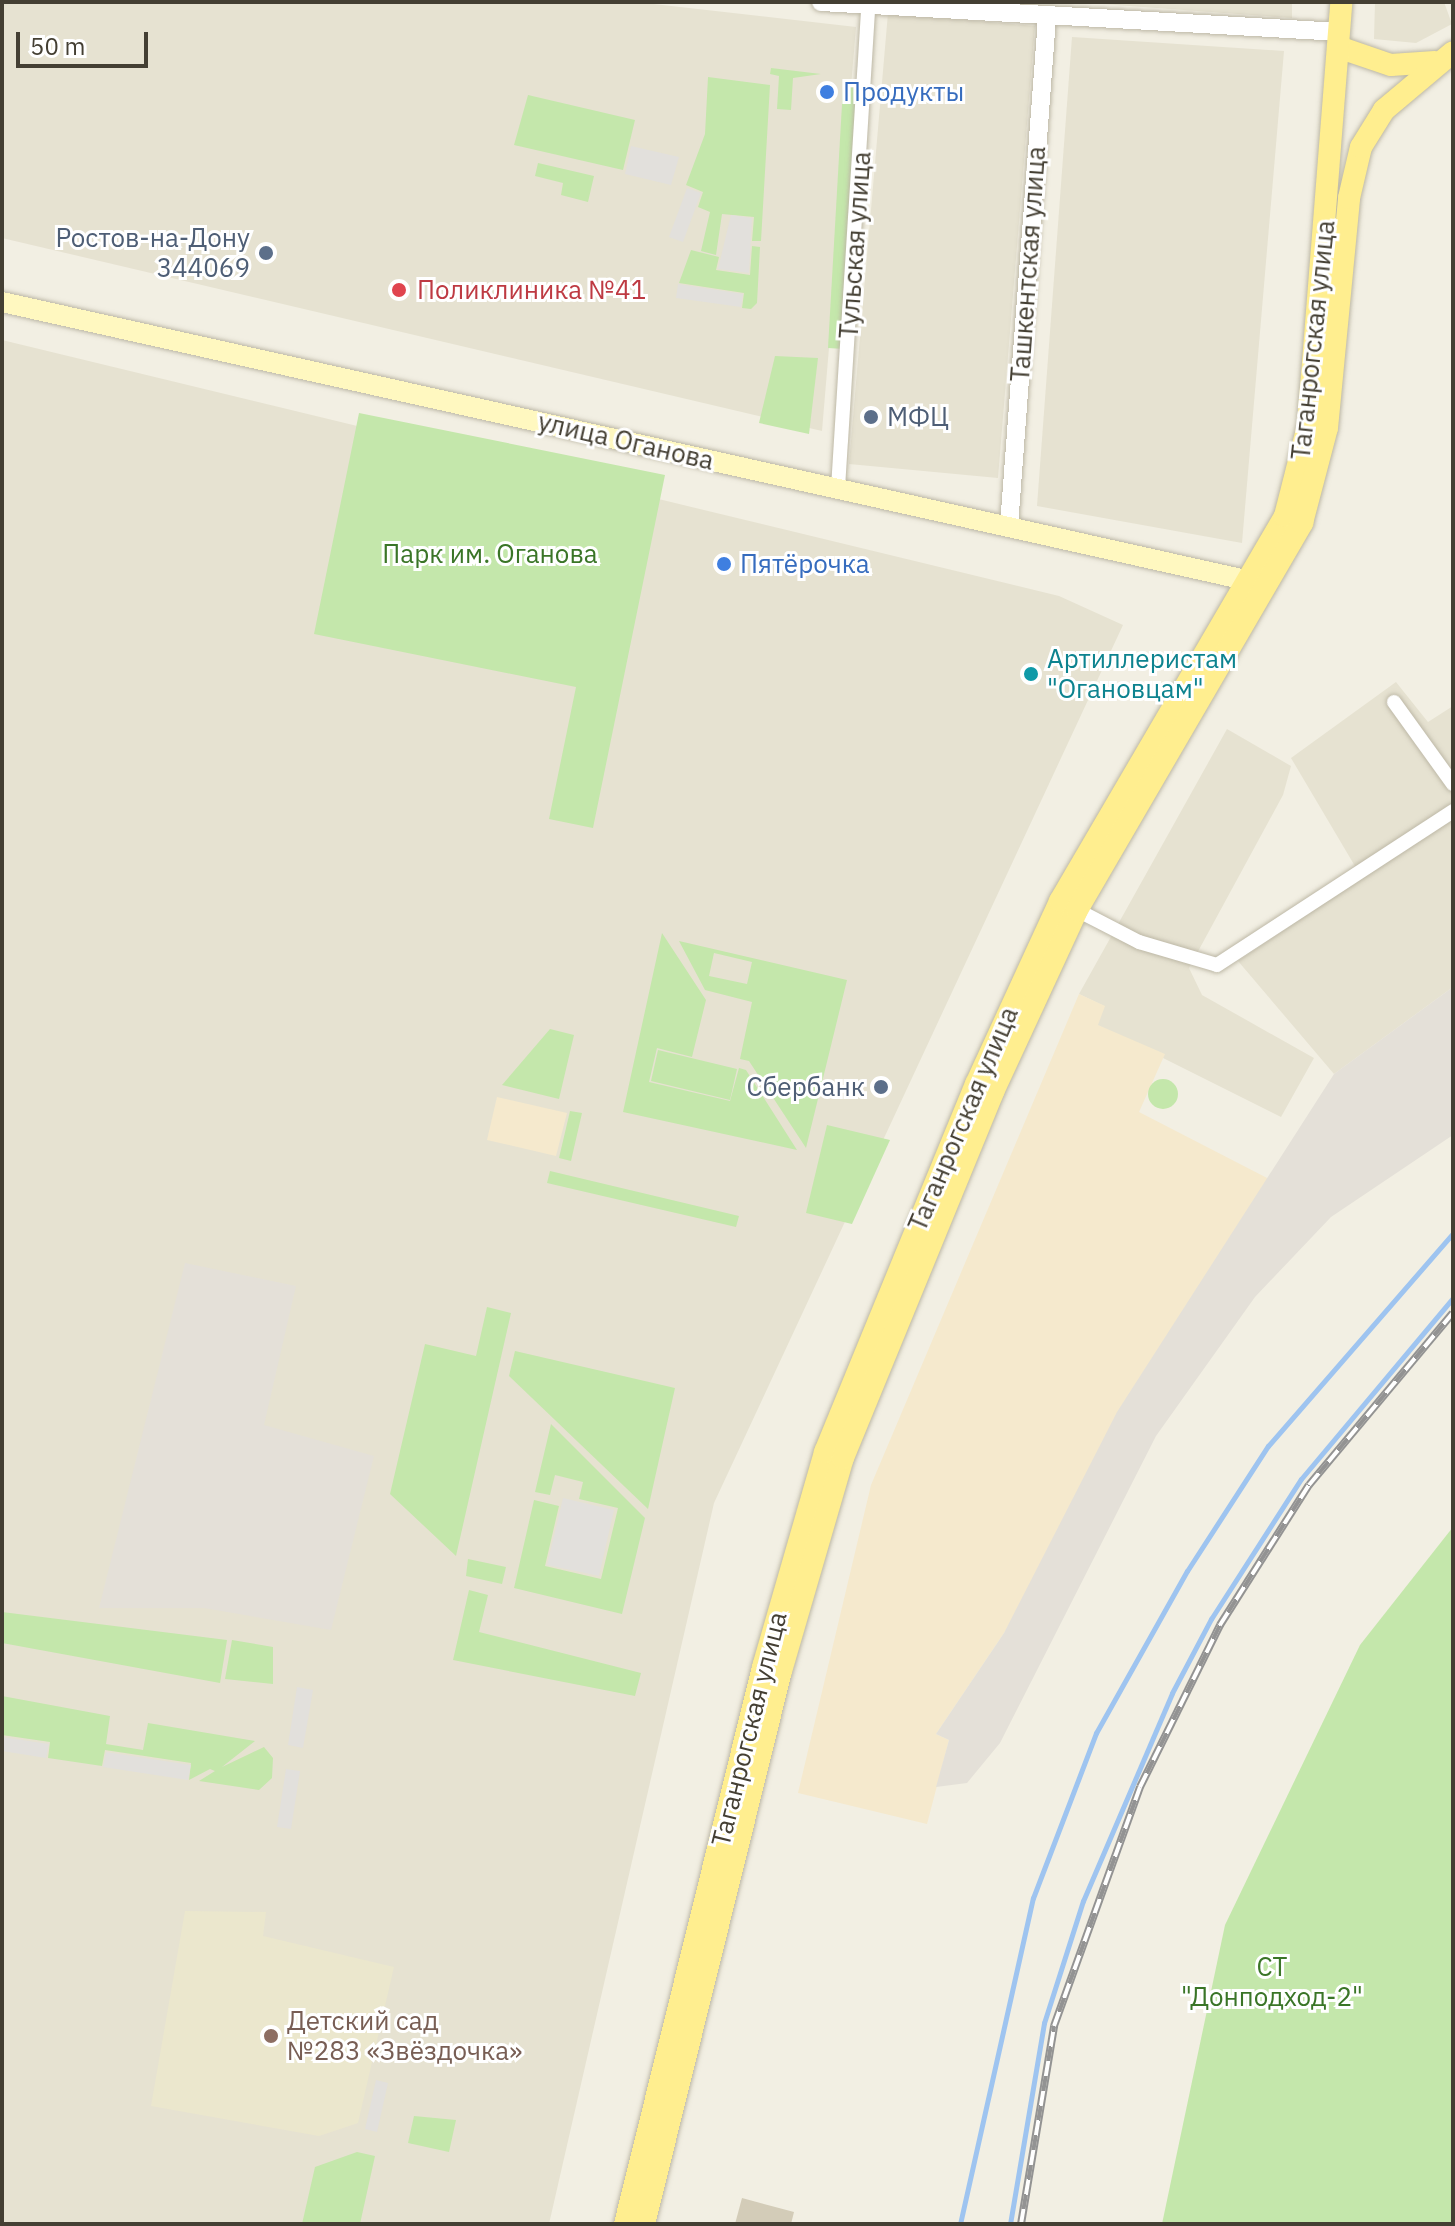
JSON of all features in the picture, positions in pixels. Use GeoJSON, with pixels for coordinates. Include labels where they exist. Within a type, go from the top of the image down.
{"type":"FeatureCollection","features":[{"type":"Feature","properties":{"kind":"main road","name":"Таганрогская улица"},"geometry":{"type":"LineString","coordinates":[[1260,584],[1285,516],[1308,426],[1341,2]]}},
{"type":"Feature","properties":{"kind":"main road"},"geometry":{"type":"LineString","coordinates":[[1339,40],[1391,65],[1444,57]]}},
{"type":"Feature","properties":{"kind":"main road","name":"Таганрогская улица"},"geometry":{"type":"LineString","coordinates":[[625,2224],[759,1726],[843,1458],[1069,906],[1260,584],[1302,523],[1319,466],[1349,198],[1361,147],[1384,110],[1444,57]]}},
{"type":"Feature","properties":{"kind":"main road","name":"улица Оганова"},"geometry":{"type":"LineString","coordinates":[[2,302],[1260,584]]}},
{"type":"Feature","properties":{"kind":"main road","name":"Таганрогская улица"},"geometry":{"type":"LineString","coordinates":[[644,2224],[759,1726]]}},
{"type":"Feature","properties":{"kind":"street"},"geometry":{"type":"LineString","coordinates":[[821,2],[1047,10],[1339,40]]}},
{"type":"Feature","properties":{"kind":"street","name":"Тульская улица"},"geometry":{"type":"LineString","coordinates":[[838,488],[869,4]]}},
{"type":"Feature","properties":{"kind":"street","name":"Ташкентская улица"},"geometry":{"type":"LineString","coordinates":[[1009,526],[1047,10]]}},
{"type":"Feature","properties":{"kind":"street"},"geometry":{"type":"LineString","coordinates":[[1394,702],[1453,784]]}},
{"type":"Feature","properties":{"kind":"street"},"geometry":{"type":"LineString","coordinates":[[1069,906],[1139,942],[1217,965],[1453,811]]}},
{"type":"Feature","properties":{"kind":"shaded area"},"geometry":{"type":"Polygon","coordinates":[[[2,2],[636,2],[856,27],[822,431],[2,238],[2,2]]]}},
{"type":"Feature","properties":{"kind":"shaded area"},"geometry":{"type":"Polygon","coordinates":[[[1075,2],[1292,2],[1292,18],[1075,2]]]}},
{"type":"Feature","properties":{"kind":"shaded area"},"geometry":{"type":"Polygon","coordinates":[[[1375,2],[1444,2],[1452,24],[1416,43],[1374,39],[1375,2]]]}},
{"type":"Feature","properties":{"kind":"shaded area"},"geometry":{"type":"Polygon","coordinates":[[[888,13],[1035,26],[998,478],[849,464],[888,13]]]}},
{"type":"Feature","properties":{"kind":"shaded area"},"geometry":{"type":"Polygon","coordinates":[[[1072,37],[1284,51],[1242,543],[1037,506],[1072,37]]]}},
{"type":"Feature","properties":{"kind":"shaded area"},"geometry":{"type":"Polygon","coordinates":[[[631,146],[679,157],[671,185],[625,174],[631,146]]]}},
{"type":"Feature","properties":{"kind":"shaded area"},"geometry":{"type":"Polygon","coordinates":[[[687,188],[701,193],[683,242],[669,237],[687,188]]]}},
{"type":"Feature","properties":{"kind":"shaded area"},"geometry":{"type":"Polygon","coordinates":[[[731,215],[752,218],[749,273],[718,269],[731,215]]]}},
{"type":"Feature","properties":{"kind":"shaded area"},"geometry":{"type":"Polygon","coordinates":[[[678,284],[743,294],[741,307],[676,298],[678,284]]]}},
{"type":"Feature","properties":{"kind":"shaded area"},"geometry":{"type":"Polygon","coordinates":[[[2,340],[1059,596],[1123,625],[714,1503],[549,2224],[2,2224],[2,340]]]}},
{"type":"Feature","properties":{"kind":"shaded area"},"geometry":{"type":"Polygon","coordinates":[[[1396,682],[1428,722],[1453,706],[1453,987],[1334,1074],[1238,961],[1362,878],[1291,758],[1396,682]]]}},
{"type":"Feature","properties":{"kind":"shaded area"},"geometry":{"type":"Polygon","coordinates":[[[1227,729],[1291,766],[1283,795],[1189,968],[1202,995],[1314,1058],[1281,1117],[1097,1025],[1104,1006],[1079,994],[1227,729]]]}},
{"type":"Feature","properties":{"kind":"shaded area"},"geometry":{"type":"Polygon","coordinates":[[[1453,987],[1453,1135],[1331,1217],[1255,1297],[1156,1436],[1000,1743],[967,1783],[936,1787],[949,1740],[936,1734],[1004,1633],[1117,1412],[1334,1074],[1453,987]]]}},
{"type":"Feature","properties":{"kind":"shaded area"},"geometry":{"type":"Polygon","coordinates":[[[1079,994],[1105,1006],[1098,1025],[1165,1054],[1139,1112],[1271,1180],[1004,1633],[936,1734],[949,1740],[927,1824],[798,1793],[871,1485],[1079,994]]]}},
{"type":"Feature","properties":{"kind":"shaded area"},"geometry":{"type":"Polygon","coordinates":[[[497,1097],[567,1113],[556,1156],[487,1140],[497,1097]]]}},
{"type":"Feature","properties":{"kind":"shaded area"},"geometry":{"type":"Polygon","coordinates":[[[185,1263],[296,1286],[264,1425],[374,1456],[331,1630],[204,1608],[99,1608],[185,1263]]]}},
{"type":"Feature","properties":{"kind":"shaded area"},"geometry":{"type":"Polygon","coordinates":[[[563,1498],[614,1510],[599,1576],[547,1565],[563,1498]]]}},
{"type":"Feature","properties":{"kind":"shaded area"},"geometry":{"type":"Polygon","coordinates":[[[297,1687],[313,1690],[303,1748],[288,1745],[297,1687]]]}},
{"type":"Feature","properties":{"kind":"shaded area"},"geometry":{"type":"Polygon","coordinates":[[[2,1737],[49,1744],[46,1758],[2,1751],[2,1737]]]}},
{"type":"Feature","properties":{"kind":"shaded area"},"geometry":{"type":"Polygon","coordinates":[[[106,1752],[191,1765],[188,1780],[103,1767],[106,1752]]]}},
{"type":"Feature","properties":{"kind":"shaded area"},"geometry":{"type":"Polygon","coordinates":[[[286,1769],[300,1771],[291,1829],[277,1827],[286,1769]]]}},
{"type":"Feature","properties":{"kind":"shaded area","name":"Детский сад №283 «Звёздочка»"},"geometry":{"type":"Polygon","coordinates":[[[185,1911],[266,1912],[263,1936],[394,1967],[358,2123],[319,2136],[151,2106],[185,1911]]]}},
{"type":"Feature","properties":{"kind":"shaded area"},"geometry":{"type":"Polygon","coordinates":[[[376,2080],[388,2083],[377,2132],[365,2129],[376,2080]]]}},
{"type":"Feature","properties":{"kind":"green space"},"geometry":{"type":"Polygon","coordinates":[[[771,68],[821,74],[793,78],[791,110],[777,109],[779,76],[770,74],[771,68]]]}},
{"type":"Feature","properties":{"kind":"green space"},"geometry":{"type":"Polygon","coordinates":[[[708,77],[770,85],[761,241],[752,241],[754,217],[722,214],[716,255],[701,251],[710,212],[698,207],[703,192],[686,185],[705,134],[708,77]]]}},
{"type":"Feature","properties":{"kind":"green space"},"geometry":{"type":"Polygon","coordinates":[[[843,87],[858,88],[844,349],[828,348],[843,87]]]}},
{"type":"Feature","properties":{"kind":"green space"},"geometry":{"type":"Polygon","coordinates":[[[528,95],[635,120],[623,170],[514,145],[528,95]]]}},
{"type":"Feature","properties":{"kind":"green space"},"geometry":{"type":"Polygon","coordinates":[[[538,163],[594,176],[588,202],[561,195],[563,183],[535,176],[538,163]]]}},
{"type":"Feature","properties":{"kind":"green space"},"geometry":{"type":"Polygon","coordinates":[[[752,246],[760,247],[757,303],[751,309],[742,308],[744,293],[679,283],[691,250],[719,257],[716,270],[750,275],[752,246]]]}},
{"type":"Feature","properties":{"kind":"green space"},"geometry":{"type":"Polygon","coordinates":[[[775,356],[818,358],[809,434],[759,423],[775,356]]]}},
{"type":"Feature","properties":{"kind":"green space","name":"Парк им. Оганова"},"geometry":{"type":"Polygon","coordinates":[[[359,413],[665,475],[593,828],[549,819],[576,687],[314,634],[359,413]]]}},
{"type":"Feature","properties":{"kind":"green space"},"geometry":{"type":"Polygon","coordinates":[[[662,933],[706,1000],[692,1057],[657,1048],[649,1082],[730,1101],[739,1068],[746,1070],[797,1150],[623,1112],[662,933]]]}},
{"type":"Feature","properties":{"kind":"green space"},"geometry":{"type":"Polygon","coordinates":[[[679,941],[847,980],[806,1148],[749,1061],[740,1059],[752,1002],[705,990],[679,941]],[[714,953],[709,976],[747,984],[752,962],[714,953]]]}},
{"type":"Feature","properties":{"kind":"green space"},"geometry":{"type":"Polygon","coordinates":[[[550,1029],[574,1035],[559,1099],[502,1085],[550,1029]]]}},
{"type":"Feature","properties":{"kind":"green space"},"geometry":{"type":"Polygon","coordinates":[[[658,1050],[737,1069],[730,1100],[651,1081],[658,1050]]]}},
{"type":"Feature","properties":{"kind":"green space"},"geometry":{"type":"Polygon","coordinates":[[[1163,1079],[1174,1083],[1178,1094],[1174,1105],[1163,1109],[1152,1105],[1148,1094],[1152,1083],[1163,1079]]]}},
{"type":"Feature","properties":{"kind":"green space"},"geometry":{"type":"Polygon","coordinates":[[[570,1111],[582,1113],[571,1161],[559,1158],[570,1111]]]}},
{"type":"Feature","properties":{"kind":"green space"},"geometry":{"type":"Polygon","coordinates":[[[827,1125],[890,1140],[852,1224],[806,1213],[827,1125]]]}},
{"type":"Feature","properties":{"kind":"green space"},"geometry":{"type":"Polygon","coordinates":[[[550,1171],[739,1216],[736,1227],[547,1183],[550,1171]]]}},
{"type":"Feature","properties":{"kind":"green space"},"geometry":{"type":"Polygon","coordinates":[[[487,1307],[511,1313],[456,1556],[390,1494],[425,1344],[476,1356],[487,1307]]]}},
{"type":"Feature","properties":{"kind":"green space"},"geometry":{"type":"Polygon","coordinates":[[[515,1351],[675,1388],[648,1509],[509,1376],[515,1351]]]}},
{"type":"Feature","properties":{"kind":"green space"},"geometry":{"type":"Polygon","coordinates":[[[551,1424],[645,1518],[622,1614],[514,1588],[534,1500],[559,1506],[545,1566],[601,1579],[618,1508],[579,1499],[583,1482],[555,1475],[550,1495],[535,1492],[551,1424]]]}},
{"type":"Feature","properties":{"kind":"green space","name":"СТ \"Донподход-2\""},"geometry":{"type":"Polygon","coordinates":[[[1453,1527],[1453,2224],[1162,2224],[1225,1925],[1360,1645],[1453,1527]]]}},
{"type":"Feature","properties":{"kind":"green space"},"geometry":{"type":"Polygon","coordinates":[[[468,1559],[506,1567],[502,1584],[466,1576],[468,1559]]]}},
{"type":"Feature","properties":{"kind":"green space"},"geometry":{"type":"Polygon","coordinates":[[[469,1590],[488,1595],[479,1632],[641,1673],[635,1696],[453,1660],[469,1590]]]}},
{"type":"Feature","properties":{"kind":"green space"},"geometry":{"type":"Polygon","coordinates":[[[2,1612],[227,1640],[220,1683],[2,1643],[2,1612]]]}},
{"type":"Feature","properties":{"kind":"green space"},"geometry":{"type":"Polygon","coordinates":[[[232,1640],[273,1647],[273,1684],[225,1679],[232,1640]]]}},
{"type":"Feature","properties":{"kind":"green space"},"geometry":{"type":"Polygon","coordinates":[[[2,1696],[110,1716],[106,1744],[143,1750],[148,1723],[255,1741],[222,1767],[264,1747],[273,1758],[272,1778],[259,1790],[199,1781],[215,1771],[210,1769],[189,1780],[191,1763],[105,1750],[102,1766],[48,1758],[50,1742],[2,1735],[2,1696]]]}},
{"type":"Feature","properties":{"kind":"green space"},"geometry":{"type":"Polygon","coordinates":[[[414,2116],[456,2120],[449,2152],[408,2143],[414,2116]]]}},
{"type":"Feature","properties":{"kind":"green space"},"geometry":{"type":"Polygon","coordinates":[[[357,2152],[375,2156],[360,2224],[302,2224],[315,2167],[357,2152]]]}},
{"type":"Feature","properties":{"kind":"building"},"geometry":{"type":"Polygon","coordinates":[[[742,2198],[794,2212],[791,2224],[735,2224],[742,2198]]]}},
{"type":"Feature","properties":{"kind":"waterway"},"geometry":{"type":"LineString","coordinates":[[960,2224],[1033,1898],[1096,1733],[1187,1571],[1268,1446],[1453,1233]]}},
{"type":"Feature","properties":{"kind":"waterway"},"geometry":{"type":"LineString","coordinates":[[1010,2224],[1044,2023],[1083,1901],[1172,1693],[1211,1619],[1301,1479],[1453,1298]]}},
{"type":"Feature","properties":{"kind":"railway"},"geometry":{"type":"LineString","coordinates":[[1021,2224],[1054,2026],[1140,1787],[1220,1625],[1309,1485],[1453,1313]]}},
{"type":"Feature","properties":{"kind":"place","name":"Продукты"},"geometry":{"type":"Point","coordinates":[827,92]}},
{"type":"Feature","properties":{"kind":"place","name":"Ростов-на-Дону 344069"},"geometry":{"type":"Point","coordinates":[266,253]}},
{"type":"Feature","properties":{"kind":"place","name":"Поликлиника №41"},"geometry":{"type":"Point","coordinates":[399,290]}},
{"type":"Feature","properties":{"kind":"place","name":"МФЦ"},"geometry":{"type":"Point","coordinates":[871,417]}},
{"type":"Feature","properties":{"kind":"place","name":"Пятёрочка"},"geometry":{"type":"Point","coordinates":[724,564]}},
{"type":"Feature","properties":{"kind":"place","name":"Артиллеристам \"Огановцам\""},"geometry":{"type":"Point","coordinates":[1031,674]}},
{"type":"Feature","properties":{"kind":"place","name":"Сбербанк"},"geometry":{"type":"Point","coordinates":[881,1087]}},
{"type":"Feature","properties":{"kind":"place","name":"Детский сад №283 «Звёздочка»"},"geometry":{"type":"Point","coordinates":[271,2036]}}]}
